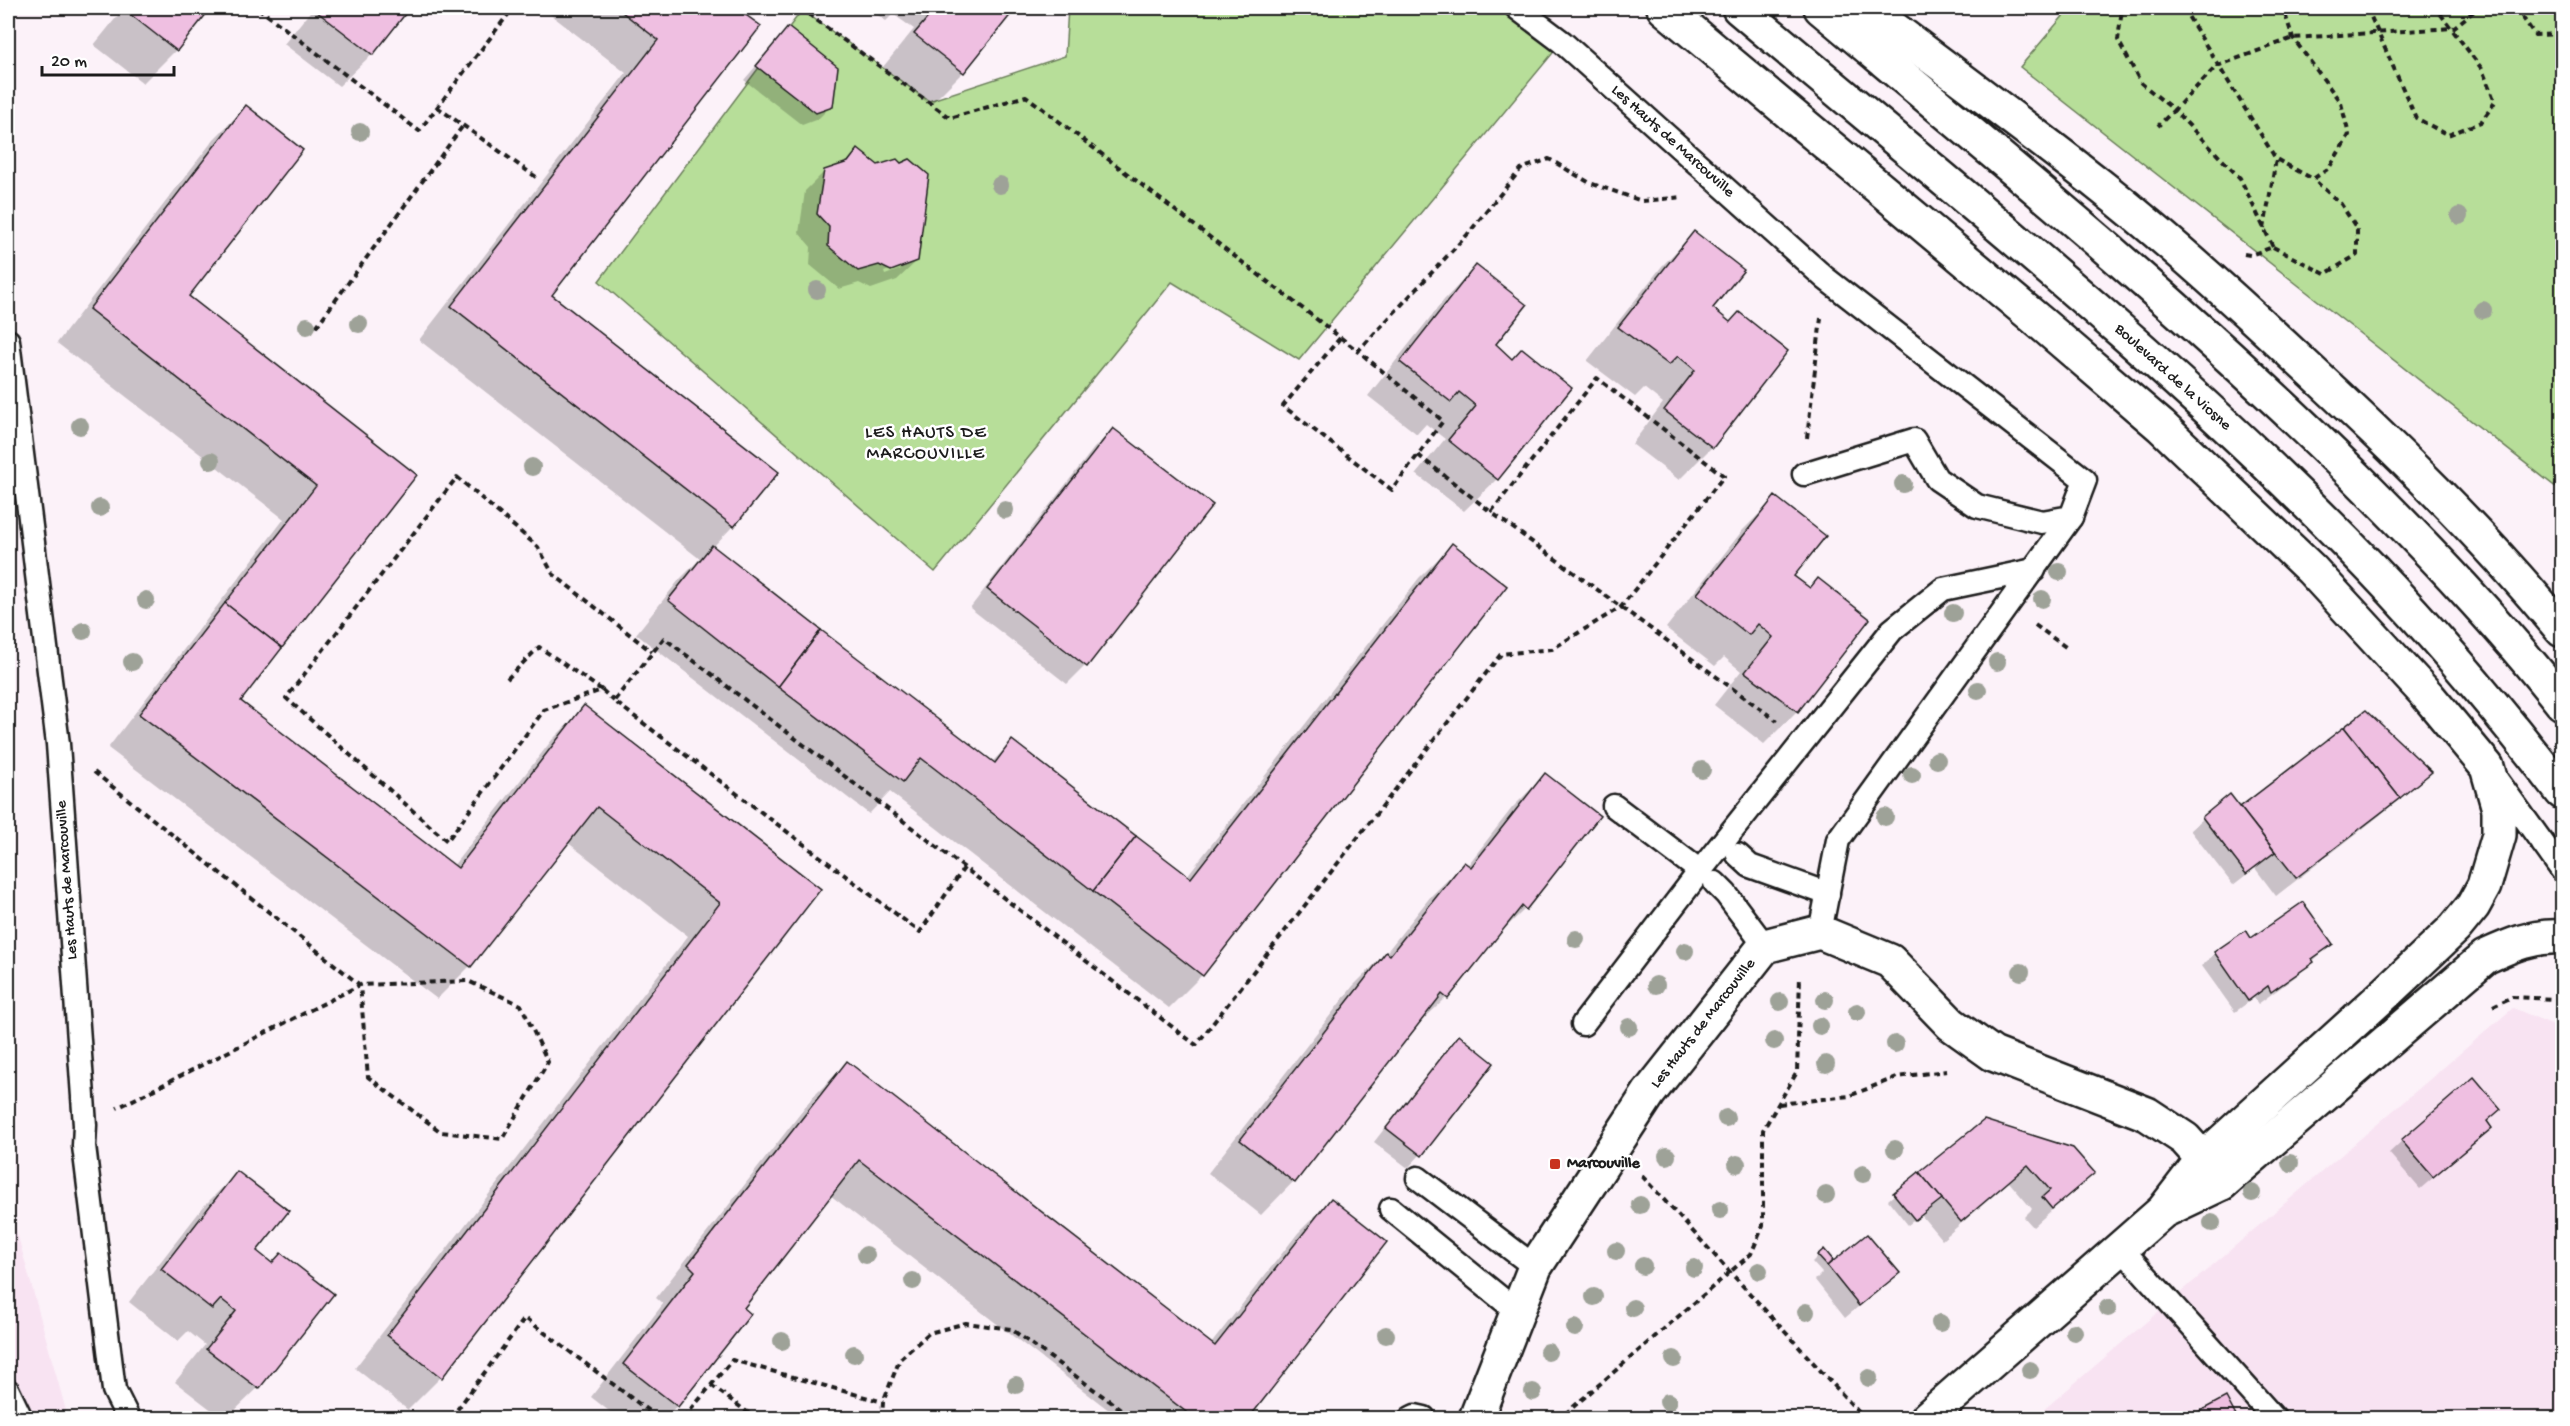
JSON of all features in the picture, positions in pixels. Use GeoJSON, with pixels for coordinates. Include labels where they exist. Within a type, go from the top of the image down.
{"type":"FeatureCollection","features":[{"type":"Feature","properties":{"kind":"main road"},"geometry":{"type":"LineString","coordinates":[[1664,8],[2033,316],[2160,426],[2327,586],[2428,696],[2487,767],[2499,809],[2499,835],[2484,886],[2473,906],[2455,928],[2386,993],[2212,1171]]}},
{"type":"Feature","properties":{"kind":"main road","name":"Boulevard de la Viosne"},"geometry":{"type":"LineString","coordinates":[[1739,8],[2056,275],[2245,444],[2373,570],[2432,633],[2493,703],[2562,792]]}},
{"type":"Feature","properties":{"kind":"main road"},"geometry":{"type":"LineString","coordinates":[[1821,8],[2118,257],[2264,388],[2449,572],[2562,703]]}},
{"type":"Feature","properties":{"kind":"main road"},"geometry":{"type":"LineString","coordinates":[[1866,8],[2099,184],[2235,301],[2409,465],[2531,592],[2562,630]]}},
{"type":"Feature","properties":{"kind":"main road"},"geometry":{"type":"LineString","coordinates":[[1811,934],[1890,961],[1951,1024],[1993,1054],[2147,1114],[2185,1138],[2212,1171]]}},
{"type":"Feature","properties":{"kind":"main road","name":"Les Hauts de Marcouville"},"geometry":{"type":"LineString","coordinates":[[1476,1419],[1535,1267],[1649,1094],[1765,946],[1811,934]]}},
{"type":"Feature","properties":{"kind":"main road"},"geometry":{"type":"LineString","coordinates":[[1939,1414],[2163,1212],[2212,1171],[2389,1041],[2485,957],[2513,944],[2544,936],[2562,937]]}},
{"type":"Feature","properties":{"kind":"lane","name":"Les Hauts de Marcouville"},"geometry":{"type":"LineString","coordinates":[[1517,8],[1562,42],[1825,278],[2085,480],[2071,517]]}},
{"type":"Feature","properties":{"kind":"lane","name":"Les Hauts de Marcouville"},"geometry":{"type":"LineString","coordinates":[[8,341],[58,744],[85,1125],[84,1146],[114,1390],[128,1419]]}},
{"type":"Feature","properties":{"kind":"lane"},"geometry":{"type":"LineString","coordinates":[[1804,474],[1914,440],[1937,480],[1977,506],[2042,522],[2071,517]]}},
{"type":"Feature","properties":{"kind":"lane"},"geometry":{"type":"LineString","coordinates":[[1811,934],[1828,894],[1838,840],[2071,517]]}},
{"type":"Feature","properties":{"kind":"lane"},"geometry":{"type":"LineString","coordinates":[[1583,1024],[1708,877],[1804,741],[1892,630],[1944,589],[2034,570]]}},
{"type":"Feature","properties":{"kind":"lane"},"geometry":{"type":"LineString","coordinates":[[2487,767],[2562,870]]}},
{"type":"Feature","properties":{"kind":"lane"},"geometry":{"type":"LineString","coordinates":[[1614,806],[1708,877],[1726,894],[1765,946]]}},
{"type":"Feature","properties":{"kind":"lane"},"geometry":{"type":"LineString","coordinates":[[1737,855],[1750,866],[1828,894]]}},
{"type":"Feature","properties":{"kind":"lane"},"geometry":{"type":"LineString","coordinates":[[2386,993],[2389,1041]]}},
{"type":"Feature","properties":{"kind":"lane"},"geometry":{"type":"LineString","coordinates":[[1418,1178],[1535,1267]]}},
{"type":"Feature","properties":{"kind":"lane"},"geometry":{"type":"LineString","coordinates":[[1391,1209],[1519,1313]]}},
{"type":"Feature","properties":{"kind":"lane"},"geometry":{"type":"LineString","coordinates":[[2121,1248],[2274,1419]]}},
{"type":"Feature","properties":{"kind":"lane"},"geometry":{"type":"LineString","coordinates":[[8,1391],[21,1419]]}},
{"type":"Feature","properties":{"kind":"lane"},"geometry":{"type":"LineString","coordinates":[[1411,1419],[1415,1416],[1424,1419]]}},
{"type":"Feature","properties":{"kind":"path"},"geometry":{"type":"LineString","coordinates":[[258,8],[419,131],[513,8]]}},
{"type":"Feature","properties":{"kind":"path"},"geometry":{"type":"LineString","coordinates":[[800,8],[950,118],[1026,96],[1358,351],[1443,421],[1392,490],[1283,406],[1340,338]]}},
{"type":"Feature","properties":{"kind":"path"},"geometry":{"type":"LineString","coordinates":[[2127,8],[2121,9],[2118,40],[2141,83],[2174,110],[2240,178],[2273,247],[2325,274],[2357,255],[2357,229],[2341,204],[2313,179],[2276,159],[2183,8]]}},
{"type":"Feature","properties":{"kind":"path"},"geometry":{"type":"LineString","coordinates":[[2283,8],[2293,38],[2341,103],[2349,135],[2329,168],[2313,179]]}},
{"type":"Feature","properties":{"kind":"path"},"geometry":{"type":"LineString","coordinates":[[2367,8],[2416,118],[2448,135],[2481,122],[2495,102],[2482,69],[2436,8]]}},
{"type":"Feature","properties":{"kind":"path"},"geometry":{"type":"LineString","coordinates":[[2158,126],[2217,66],[2293,38],[2453,28],[2478,8]]}},
{"type":"Feature","properties":{"kind":"path"},"geometry":{"type":"LineString","coordinates":[[2516,8],[2535,35],[2562,34]]}},
{"type":"Feature","properties":{"kind":"path"},"geometry":{"type":"LineString","coordinates":[[437,107],[462,127],[536,177]]}},
{"type":"Feature","properties":{"kind":"path"},"geometry":{"type":"LineString","coordinates":[[316,327],[462,127]]}},
{"type":"Feature","properties":{"kind":"path"},"geometry":{"type":"LineString","coordinates":[[1358,351],[1467,235],[1521,169],[1550,159],[1590,183],[1642,201],[1688,196],[1721,186]]}},
{"type":"Feature","properties":{"kind":"path"},"geometry":{"type":"LineString","coordinates":[[2264,229],[2276,159]]}},
{"type":"Feature","properties":{"kind":"path"},"geometry":{"type":"LineString","coordinates":[[2241,253],[2250,255],[2273,247]]}},
{"type":"Feature","properties":{"kind":"path"},"geometry":{"type":"LineString","coordinates":[[1804,474],[1825,278]]}},
{"type":"Feature","properties":{"kind":"path"},"geometry":{"type":"LineString","coordinates":[[614,701],[664,638],[1196,1045],[1501,654],[1552,649],[1621,607],[1724,476],[1597,378],[1491,512]]}},
{"type":"Feature","properties":{"kind":"path"},"geometry":{"type":"LineString","coordinates":[[1418,455],[1491,512],[1804,741]]}},
{"type":"Feature","properties":{"kind":"path"},"geometry":{"type":"LineString","coordinates":[[602,690],[544,710],[447,841],[286,698],[458,477],[538,547],[553,574],[652,652]]}},
{"type":"Feature","properties":{"kind":"path"},"geometry":{"type":"LineString","coordinates":[[507,679],[539,647],[602,690],[920,932],[964,868]]}},
{"type":"Feature","properties":{"kind":"path"},"geometry":{"type":"LineString","coordinates":[[58,744],[360,984],[368,1077],[441,1132],[502,1139],[548,1062],[521,1005],[468,981],[360,984],[85,1125]]}},
{"type":"Feature","properties":{"kind":"path"},"geometry":{"type":"LineString","coordinates":[[1565,1414],[1751,1254],[1764,1226],[1763,1130],[1797,1072],[1811,934]]}},
{"type":"Feature","properties":{"kind":"path"},"geometry":{"type":"LineString","coordinates":[[1778,1104],[1849,1096],[1897,1077],[1953,1070],[1993,1054]]}},
{"type":"Feature","properties":{"kind":"path"},"geometry":{"type":"LineString","coordinates":[[1615,1146],[1864,1419]]}},
{"type":"Feature","properties":{"kind":"path"},"geometry":{"type":"LineString","coordinates":[[451,1419],[525,1318],[658,1419]]}},
{"type":"Feature","properties":{"kind":"path"},"geometry":{"type":"LineString","coordinates":[[882,1419],[883,1402],[900,1359],[929,1334],[966,1323],[1011,1329],[1133,1419]]}},
{"type":"Feature","properties":{"kind":"path"},"geometry":{"type":"LineString","coordinates":[[684,1419],[732,1360],[883,1402]]}},
{"type":"Feature","properties":{"kind":"path"},"geometry":{"type":"LineString","coordinates":[[711,1385],[755,1419]]}},
{"type":"Feature","properties":{"kind":"shaded area"},"geometry":{"type":"Polygon","coordinates":[[[2513,1008],[2556,1026],[2562,1032],[2562,1418],[2034,1418],[2513,1008]]]}},
{"type":"Feature","properties":{"kind":"shaded area"},"geometry":{"type":"Polygon","coordinates":[[[8,1200],[68,1418],[8,1418],[8,1200]]]}},
{"type":"Feature","properties":{"kind":"green space"},"geometry":{"type":"Polygon","coordinates":[[[1068,8],[1517,8],[1562,42],[1299,360],[1172,282],[935,572],[599,281],[802,10],[929,101],[1065,56],[1068,8]]]}},
{"type":"Feature","properties":{"kind":"green space"},"geometry":{"type":"Polygon","coordinates":[[[2070,8],[2562,8],[2562,492],[2020,67],[2070,8]]]}},
{"type":"Feature","properties":{"kind":"building"},"geometry":{"type":"Polygon","coordinates":[[[129,8],[211,8],[177,51],[126,11],[129,8]]]}},
{"type":"Feature","properties":{"kind":"building"},"geometry":{"type":"Polygon","coordinates":[[[319,8],[410,8],[373,55],[316,11],[319,8]]]}},
{"type":"Feature","properties":{"kind":"building"},"geometry":{"type":"Polygon","coordinates":[[[617,8],[736,8],[761,26],[552,295],[779,472],[734,527],[451,306],[658,40],[617,8]]]}},
{"type":"Feature","properties":{"kind":"building"},"geometry":{"type":"Polygon","coordinates":[[[936,8],[1016,8],[964,73],[914,34],[936,8]]]}},
{"type":"Feature","properties":{"kind":"building"},"geometry":{"type":"Polygon","coordinates":[[[788,27],[838,67],[833,107],[816,113],[756,66],[788,27]]]}},
{"type":"Feature","properties":{"kind":"building"},"geometry":{"type":"Polygon","coordinates":[[[246,105],[303,150],[189,296],[417,475],[282,648],[225,603],[316,486],[89,309],[246,105]]]}},
{"type":"Feature","properties":{"kind":"building"},"geometry":{"type":"Polygon","coordinates":[[[858,149],[878,165],[897,159],[901,163],[910,159],[929,175],[918,261],[891,271],[879,265],[858,271],[828,246],[829,227],[817,214],[824,170],[848,162],[858,149]]]}},
{"type":"Feature","properties":{"kind":"building"},"geometry":{"type":"Polygon","coordinates":[[[1694,231],[1744,270],[1713,308],[1730,322],[1739,312],[1788,351],[1713,448],[1664,410],[1695,370],[1678,356],[1669,365],[1618,327],[1694,231]]]}},
{"type":"Feature","properties":{"kind":"building"},"geometry":{"type":"Polygon","coordinates":[[[1476,265],[1527,305],[1496,344],[1512,359],[1522,348],[1572,388],[1498,480],[1448,440],[1476,406],[1459,392],[1451,402],[1400,362],[1476,265]]]}},
{"type":"Feature","properties":{"kind":"building"},"geometry":{"type":"Polygon","coordinates":[[[1113,428],[1213,505],[1087,667],[987,589],[1113,428]]]}},
{"type":"Feature","properties":{"kind":"building"},"geometry":{"type":"Polygon","coordinates":[[[1775,496],[1826,536],[1794,576],[1810,588],[1818,578],[1870,619],[1798,712],[1745,672],[1773,637],[1758,624],[1749,635],[1697,594],[1775,496]]]}},
{"type":"Feature","properties":{"kind":"building"},"geometry":{"type":"Polygon","coordinates":[[[1452,543],[1507,586],[1203,976],[1093,891],[1136,836],[1191,878],[1452,543]]]}},
{"type":"Feature","properties":{"kind":"building"},"geometry":{"type":"Polygon","coordinates":[[[712,545],[821,630],[778,687],[668,600],[712,545]]]}},
{"type":"Feature","properties":{"kind":"building"},"geometry":{"type":"Polygon","coordinates":[[[225,603],[282,648],[241,701],[458,868],[584,705],[821,889],[442,1378],[387,1335],[720,903],[597,807],[471,967],[139,714],[225,603]]]}},
{"type":"Feature","properties":{"kind":"building"},"geometry":{"type":"Polygon","coordinates":[[[821,630],[995,763],[1012,740],[1136,836],[1093,891],[921,758],[903,782],[778,687],[821,630]]]}},
{"type":"Feature","properties":{"kind":"building"},"geometry":{"type":"Polygon","coordinates":[[[2366,710],[2432,772],[2400,798],[2344,727],[2366,710]]]}},
{"type":"Feature","properties":{"kind":"building"},"geometry":{"type":"Polygon","coordinates":[[[2344,727],[2400,798],[2296,878],[2240,807],[2344,727]]]}},
{"type":"Feature","properties":{"kind":"building"},"geometry":{"type":"Polygon","coordinates":[[[1545,773],[1600,816],[1526,910],[1522,906],[1448,999],[1442,994],[1295,1183],[1240,1140],[1386,952],[1390,955],[1464,862],[1471,867],[1545,773]]]}},
{"type":"Feature","properties":{"kind":"building"},"geometry":{"type":"Polygon","coordinates":[[[2230,794],[2275,852],[2246,874],[2202,817],[2230,794]]]}},
{"type":"Feature","properties":{"kind":"building"},"geometry":{"type":"Polygon","coordinates":[[[2303,902],[2333,944],[2312,959],[2314,962],[2271,992],[2268,986],[2248,1001],[2214,952],[2246,930],[2251,938],[2303,902]]]}},
{"type":"Feature","properties":{"kind":"building"},"geometry":{"type":"Polygon","coordinates":[[[1459,1035],[1494,1063],[1422,1156],[1386,1128],[1459,1035]]]}},
{"type":"Feature","properties":{"kind":"building"},"geometry":{"type":"Polygon","coordinates":[[[847,1061],[1215,1346],[1331,1198],[1387,1242],[1249,1418],[1194,1418],[859,1160],[744,1308],[751,1314],[678,1407],[623,1364],[695,1271],[688,1264],[847,1061]]]}},
{"type":"Feature","properties":{"kind":"building"},"geometry":{"type":"Polygon","coordinates":[[[2474,1077],[2501,1109],[2487,1121],[2492,1128],[2433,1177],[2401,1140],[2474,1077]]]}},
{"type":"Feature","properties":{"kind":"building"},"geometry":{"type":"Polygon","coordinates":[[[1984,1120],[2073,1148],[2095,1173],[2052,1209],[2042,1197],[2050,1190],[2028,1165],[1961,1222],[1919,1172],[1984,1120]]]}},
{"type":"Feature","properties":{"kind":"building"},"geometry":{"type":"Polygon","coordinates":[[[237,1171],[289,1211],[257,1251],[272,1263],[281,1253],[334,1294],[259,1389],[206,1349],[236,1311],[221,1299],[212,1309],[161,1269],[237,1171]]]}},
{"type":"Feature","properties":{"kind":"building"},"geometry":{"type":"Polygon","coordinates":[[[1919,1172],[1942,1199],[1915,1220],[1893,1193],[1919,1172]]]}},
{"type":"Feature","properties":{"kind":"building"},"geometry":{"type":"Polygon","coordinates":[[[1867,1234],[1900,1273],[1859,1306],[1827,1266],[1867,1234]]]}},
{"type":"Feature","properties":{"kind":"building"},"geometry":{"type":"Polygon","coordinates":[[[1824,1249],[1833,1260],[1827,1266],[1817,1255],[1824,1249]]]}},
{"type":"Feature","properties":{"kind":"building"},"geometry":{"type":"Polygon","coordinates":[[[2226,1397],[2237,1418],[2187,1418],[2226,1397]]]}},
{"type":"Feature","properties":{"kind":"place","name":"Marcouville"},"geometry":{"type":"Point","coordinates":[1555,1164]}},
{"type":"Feature","properties":{"kind":"district","name":"LES HAUTS DE MARCOUVILLE"},"geometry":{"type":"Point","coordinates":[926,443]}}]}
